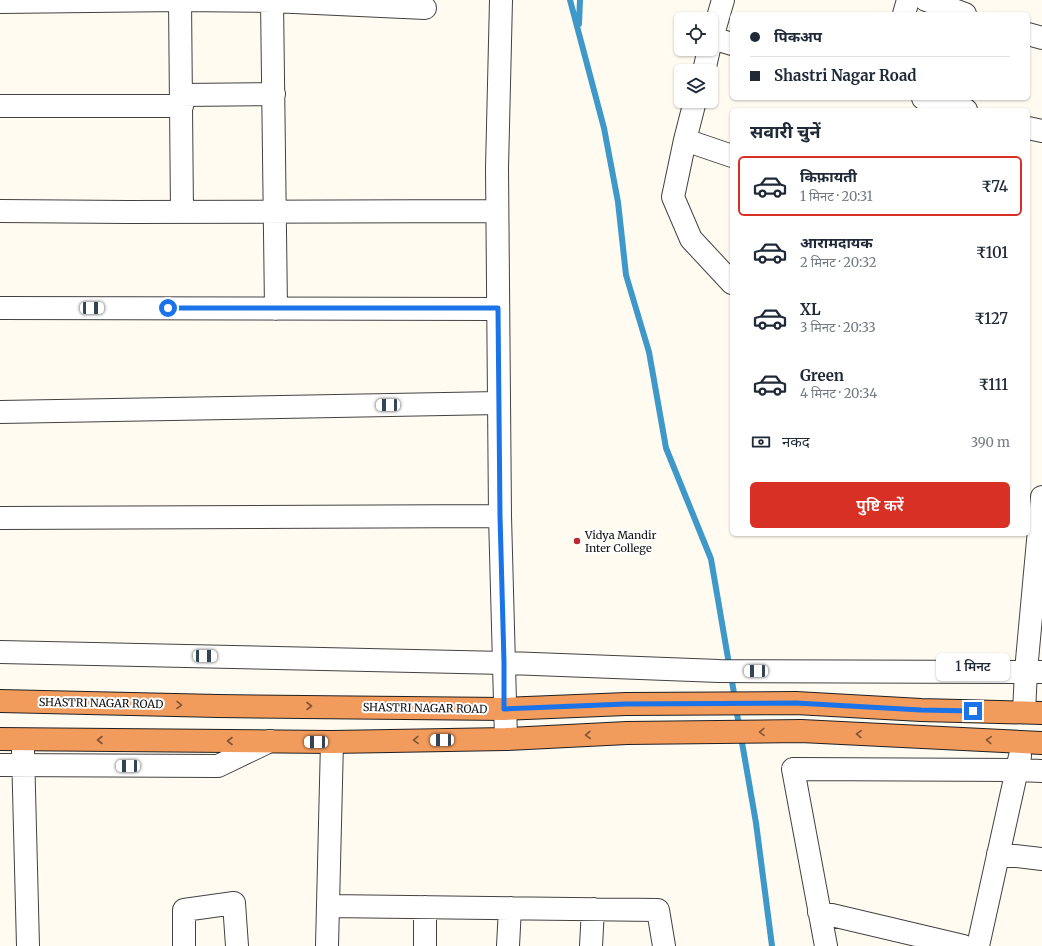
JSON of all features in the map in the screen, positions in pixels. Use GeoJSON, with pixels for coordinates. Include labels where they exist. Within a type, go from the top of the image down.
{"type":"FeatureCollection","features":[{"type":"Feature","properties":{"kind":"highway","name":"SHASTRI NAGAR ROAD"},"geometry":{"type":"LineString","coordinates":[[0,701],[218,706],[504,709],[626,704],[796,703],[921,710],[1033,713]]}},
{"type":"Feature","properties":{"kind":"highway"},"geometry":{"type":"LineString","coordinates":[[0,739],[332,742],[801,731],[1032,742],[1033,713]]}},
{"type":"Feature","properties":{"kind":"street"},"geometry":{"type":"LineString","coordinates":[[180,0],[182,212]]}},
{"type":"Feature","properties":{"kind":"street"},"geometry":{"type":"LineString","coordinates":[[0,2],[180,0],[272,1],[425,8]]}},
{"type":"Feature","properties":{"kind":"street"},"geometry":{"type":"LineString","coordinates":[[501,0],[497,211],[500,516],[504,709],[506,738]]}},
{"type":"Feature","properties":{"kind":"street"},"geometry":{"type":"LineString","coordinates":[[718,31],[723,0]]}},
{"type":"Feature","properties":{"kind":"street"},"geometry":{"type":"LineString","coordinates":[[905,12],[908,0]]}},
{"type":"Feature","properties":{"kind":"street"},"geometry":{"type":"LineString","coordinates":[[926,0],[959,12]]}},
{"type":"Feature","properties":{"kind":"street"},"geometry":{"type":"LineString","coordinates":[[272,1],[276,308]]}},
{"type":"Feature","properties":{"kind":"street"},"geometry":{"type":"LineString","coordinates":[[1030,35],[1042,38]]}},
{"type":"Feature","properties":{"kind":"street"},"geometry":{"type":"LineString","coordinates":[[0,106],[182,101],[274,94]]}},
{"type":"Feature","properties":{"kind":"street"},"geometry":{"type":"LineString","coordinates":[[930,100],[959,108]]}},
{"type":"Feature","properties":{"kind":"street"},"geometry":{"type":"LineString","coordinates":[[694,108],[685,140],[673,197],[691,239],[730,281]]}},
{"type":"Feature","properties":{"kind":"street"},"geometry":{"type":"LineString","coordinates":[[1030,129],[1042,132]]}},
{"type":"Feature","properties":{"kind":"street"},"geometry":{"type":"LineString","coordinates":[[685,140],[730,155]]}},
{"type":"Feature","properties":{"kind":"street"},"geometry":{"type":"LineString","coordinates":[[0,211],[497,211]]}},
{"type":"Feature","properties":{"kind":"street"},"geometry":{"type":"LineString","coordinates":[[0,308],[498,308]]}},
{"type":"Feature","properties":{"kind":"street"},"geometry":{"type":"LineString","coordinates":[[0,412],[499,403]]}},
{"type":"Feature","properties":{"kind":"street"},"geometry":{"type":"LineString","coordinates":[[1033,713],[1042,497]]}},
{"type":"Feature","properties":{"kind":"street"},"geometry":{"type":"LineString","coordinates":[[0,518],[500,516]]}},
{"type":"Feature","properties":{"kind":"street"},"geometry":{"type":"LineString","coordinates":[[0,652],[504,663],[730,671],[1034,672]]}},
{"type":"Feature","properties":{"kind":"street"},"geometry":{"type":"LineString","coordinates":[[23,739],[28,946]]}},
{"type":"Feature","properties":{"kind":"street"},"geometry":{"type":"LineString","coordinates":[[0,765],[218,766],[270,741]]}},
{"type":"Feature","properties":{"kind":"street"},"geometry":{"type":"LineString","coordinates":[[327,946],[332,742]]}},
{"type":"Feature","properties":{"kind":"street"},"geometry":{"type":"LineString","coordinates":[[978,946],[1018,770],[1032,742]]}},
{"type":"Feature","properties":{"kind":"street"},"geometry":{"type":"LineString","coordinates":[[826,946],[793,769],[1042,771]]}},
{"type":"Feature","properties":{"kind":"street"},"geometry":{"type":"LineString","coordinates":[[998,854],[1042,859]]}},
{"type":"Feature","properties":{"kind":"street"},"geometry":{"type":"LineString","coordinates":[[184,946],[184,910],[234,903],[238,946]]}},
{"type":"Feature","properties":{"kind":"street"},"geometry":{"type":"LineString","coordinates":[[328,906],[658,910],[664,946]]}},
{"type":"Feature","properties":{"kind":"street"},"geometry":{"type":"LineString","coordinates":[[425,946],[426,907]]}},
{"type":"Feature","properties":{"kind":"street"},"geometry":{"type":"LineString","coordinates":[[508,946],[510,908]]}},
{"type":"Feature","properties":{"kind":"street"},"geometry":{"type":"LineString","coordinates":[[591,946],[593,909]]}},
{"type":"Feature","properties":{"kind":"street"},"geometry":{"type":"LineString","coordinates":[[819,912],[907,940],[963,946]]}},
{"type":"Feature","properties":{"kind":"waterway"},"geometry":{"type":"LineString","coordinates":[[570,0],[604,128],[618,202],[626,275],[649,352],[666,448],[711,559],[735,699]]}},
{"type":"Feature","properties":{"kind":"waterway"},"geometry":{"type":"LineString","coordinates":[[579,24],[580,0]]}},
{"type":"Feature","properties":{"kind":"waterway"},"geometry":{"type":"LineString","coordinates":[[736,708],[756,823],[772,946]]}},
{"type":"Feature","properties":{"kind":"place","name":"Vidya Mandir Inter College"},"geometry":{"type":"Point","coordinates":[577,541]}},
{"type":"Feature","properties":{"kind":"route"},"geometry":{"type":"LineString","coordinates":[[168,308],[498,308],[504,709],[626,704],[796,703],[921,710],[973,711]]}}]}
